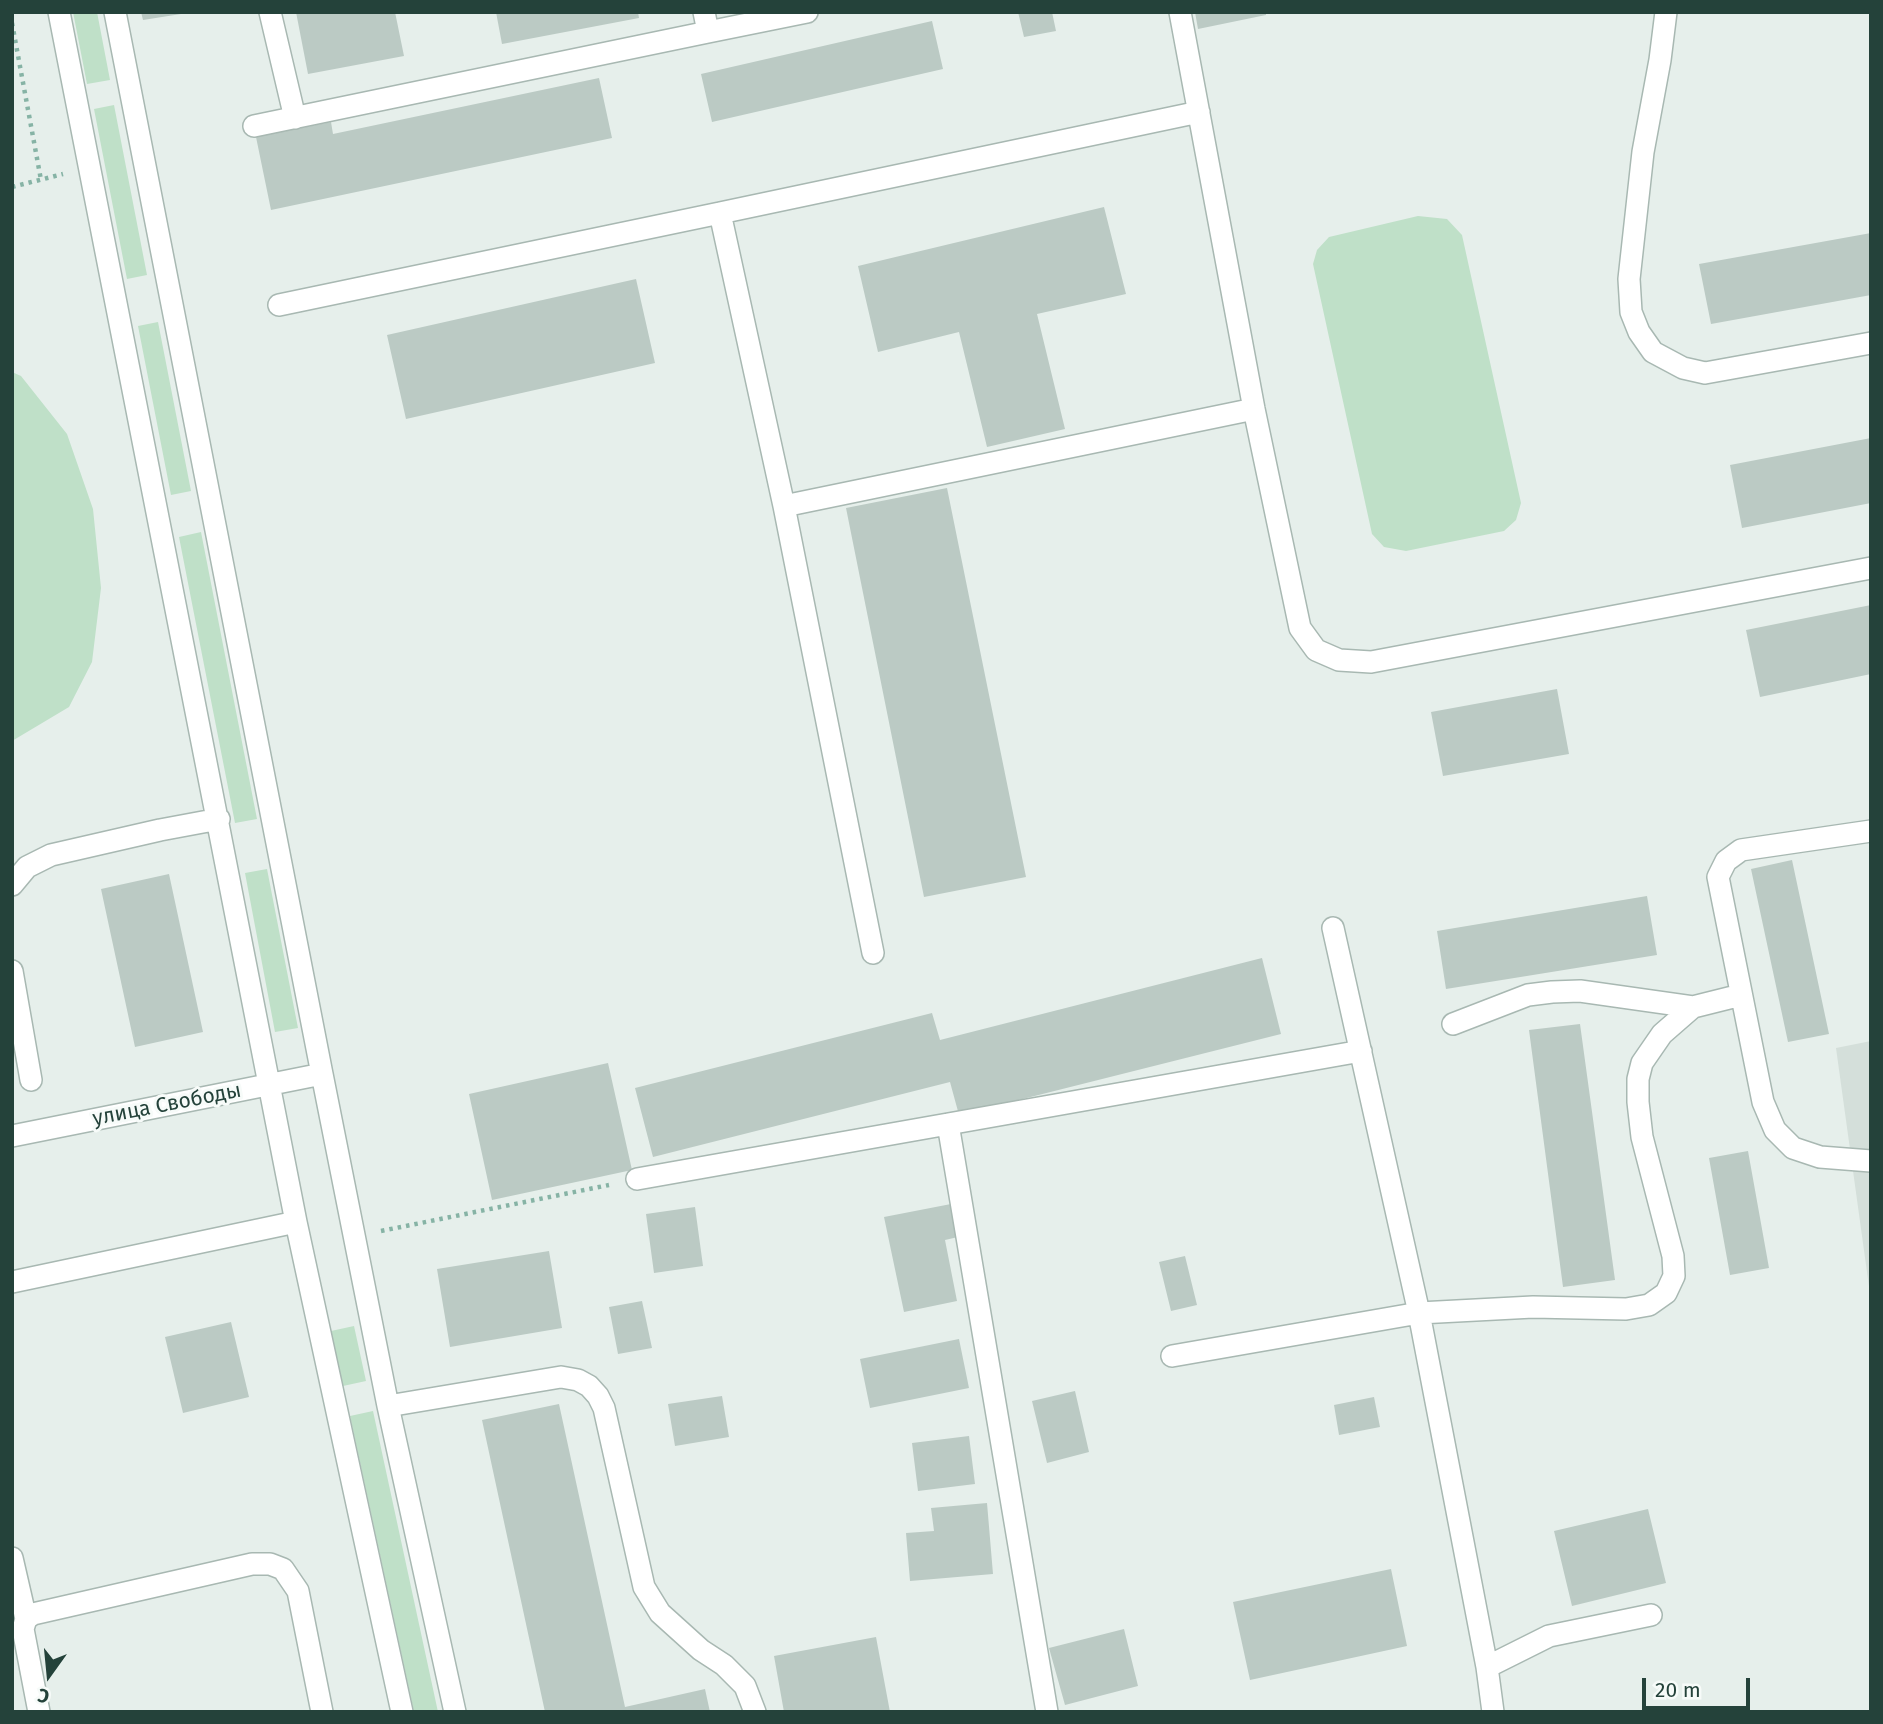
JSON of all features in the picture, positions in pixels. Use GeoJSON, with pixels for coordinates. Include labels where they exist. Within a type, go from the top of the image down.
{"type":"FeatureCollection","features":[{"type":"Feature","properties":{"kind":"street"},"geometry":{"type":"LineString","coordinates":[[59,12],[296,1222],[402,1712]]}},
{"type":"Feature","properties":{"kind":"street"},"geometry":{"type":"LineString","coordinates":[[115,12],[388,1406],[455,1712]]}},
{"type":"Feature","properties":{"kind":"street"},"geometry":{"type":"LineString","coordinates":[[270,12],[295,118]]}},
{"type":"Feature","properties":{"kind":"street"},"geometry":{"type":"LineString","coordinates":[[254,127],[706,22],[807,12]]}},
{"type":"Feature","properties":{"kind":"street"},"geometry":{"type":"LineString","coordinates":[[1180,12],[1255,409],[1300,628],[1316,650],[1339,660],[1371,662],[1871,568]]}},
{"type":"Feature","properties":{"kind":"street"},"geometry":{"type":"LineString","coordinates":[[1666,12],[1641,166],[1629,279],[1631,312],[1639,332],[1653,352],[1683,368],[1705,373],[1871,343]]}},
{"type":"Feature","properties":{"kind":"street"},"geometry":{"type":"LineString","coordinates":[[279,305],[1199,112]]}},
{"type":"Feature","properties":{"kind":"street"},"geometry":{"type":"LineString","coordinates":[[720,213],[784,506],[873,953]]}},
{"type":"Feature","properties":{"kind":"street"},"geometry":{"type":"LineString","coordinates":[[784,506],[1255,409]]}},
{"type":"Feature","properties":{"kind":"street"},"geometry":{"type":"LineString","coordinates":[[12,885],[27,867],[51,855],[219,819]]}},
{"type":"Feature","properties":{"kind":"street"},"geometry":{"type":"LineString","coordinates":[[1871,831],[1741,850],[1726,861],[1718,877],[1763,1102],[1775,1130],[1793,1148],[1820,1157],[1871,1161]]}},
{"type":"Feature","properties":{"kind":"street"},"geometry":{"type":"LineString","coordinates":[[1333,928],[1419,1313],[1487,1667],[1493,1712]]}},
{"type":"Feature","properties":{"kind":"street"},"geometry":{"type":"LineString","coordinates":[[12,971],[31,1080]]}},
{"type":"Feature","properties":{"kind":"street"},"geometry":{"type":"LineString","coordinates":[[1453,1024],[1528,995],[1552,992],[1580,991],[1693,1007],[1741,995]]}},
{"type":"Feature","properties":{"kind":"street"},"geometry":{"type":"LineString","coordinates":[[1172,1356],[1419,1313],[1533,1307],[1626,1309],[1649,1305],[1666,1293],[1674,1276],[1673,1256],[1642,1137],[1638,1079],[1642,1063],[1662,1034],[1693,1007]]}},
{"type":"Feature","properties":{"kind":"street"},"geometry":{"type":"LineString","coordinates":[[637,1179],[1361,1051]]}},
{"type":"Feature","properties":{"kind":"street","name":"улица Свободы"},"geometry":{"type":"LineString","coordinates":[[12,1136],[322,1074]]}},
{"type":"Feature","properties":{"kind":"street"},"geometry":{"type":"LineString","coordinates":[[948,1124],[1047,1712]]}},
{"type":"Feature","properties":{"kind":"street"},"geometry":{"type":"LineString","coordinates":[[12,1282],[296,1222]]}},
{"type":"Feature","properties":{"kind":"street"},"geometry":{"type":"LineString","coordinates":[[388,1406],[561,1377],[578,1380],[589,1386],[604,1408],[644,1587],[660,1613],[701,1650],[724,1665],[745,1686],[755,1712]]}},
{"type":"Feature","properties":{"kind":"street"},"geometry":{"type":"LineString","coordinates":[[12,1558],[26,1619],[23,1629],[24,1643],[38,1712]]}},
{"type":"Feature","properties":{"kind":"street"},"geometry":{"type":"LineString","coordinates":[[26,1619],[33,1614],[252,1564],[270,1564],[283,1569],[298,1591],[322,1712]]}},
{"type":"Feature","properties":{"kind":"street"},"geometry":{"type":"LineString","coordinates":[[1487,1667],[1549,1636],[1650,1615]]}},
{"type":"Feature","properties":{"kind":"path"},"geometry":{"type":"LineString","coordinates":[[12,23],[41,180]]}},
{"type":"Feature","properties":{"kind":"path"},"geometry":{"type":"LineString","coordinates":[[12,187],[88,168]]}},
{"type":"Feature","properties":{"kind":"path"},"geometry":{"type":"LineString","coordinates":[[355,1237],[637,1179]]}},
{"type":"Feature","properties":{"kind":"shaded area"},"geometry":{"type":"Polygon","coordinates":[[[1871,1041],[1871,1301],[1836,1048],[1871,1041]]]}},
{"type":"Feature","properties":{"kind":"green space"},"geometry":{"type":"Polygon","coordinates":[[[73,12],[97,12],[110,80],[87,84],[73,12]]]}},
{"type":"Feature","properties":{"kind":"green space"},"geometry":{"type":"Polygon","coordinates":[[[114,105],[147,275],[127,279],[94,109],[114,105]]]}},
{"type":"Feature","properties":{"kind":"green space"},"geometry":{"type":"Polygon","coordinates":[[[1418,216],[1447,219],[1462,235],[1521,503],[1516,520],[1504,531],[1406,551],[1384,547],[1372,534],[1313,264],[1317,250],[1329,237],[1418,216]]]}},
{"type":"Feature","properties":{"kind":"green space"},"geometry":{"type":"Polygon","coordinates":[[[158,322],[191,491],[171,495],[138,326],[158,322]]]}},
{"type":"Feature","properties":{"kind":"green space"},"geometry":{"type":"Polygon","coordinates":[[[12,372],[21,376],[67,434],[93,509],[101,588],[92,662],[69,707],[12,741],[12,372]]]}},
{"type":"Feature","properties":{"kind":"green space"},"geometry":{"type":"Polygon","coordinates":[[[201,532],[257,819],[235,823],[179,537],[201,532]]]}},
{"type":"Feature","properties":{"kind":"green space"},"geometry":{"type":"Polygon","coordinates":[[[267,869],[298,1028],[275,1032],[245,873],[267,869]]]}},
{"type":"Feature","properties":{"kind":"green space"},"geometry":{"type":"Polygon","coordinates":[[[354,1326],[366,1381],[343,1386],[331,1331],[354,1326]]]}},
{"type":"Feature","properties":{"kind":"green space"},"geometry":{"type":"Polygon","coordinates":[[[373,1411],[438,1712],[414,1712],[350,1416],[373,1411]]]}},
{"type":"Feature","properties":{"kind":"building"},"geometry":{"type":"Polygon","coordinates":[[[141,12],[181,12],[181,14],[143,20],[141,12]]]}},
{"type":"Feature","properties":{"kind":"building"},"geometry":{"type":"Polygon","coordinates":[[[296,12],[395,12],[404,56],[308,74],[296,12]]]}},
{"type":"Feature","properties":{"kind":"building"},"geometry":{"type":"Polygon","coordinates":[[[496,12],[638,12],[639,18],[502,44],[496,12]]]}},
{"type":"Feature","properties":{"kind":"building"},"geometry":{"type":"Polygon","coordinates":[[[1018,12],[1052,12],[1056,31],[1024,37],[1018,12]]]}},
{"type":"Feature","properties":{"kind":"building"},"geometry":{"type":"Polygon","coordinates":[[[1195,12],[1266,12],[1266,15],[1198,29],[1195,12]]]}},
{"type":"Feature","properties":{"kind":"building"},"geometry":{"type":"Polygon","coordinates":[[[932,21],[943,69],[712,122],[701,74],[932,21]]]}},
{"type":"Feature","properties":{"kind":"building"},"geometry":{"type":"Polygon","coordinates":[[[599,78],[612,138],[271,210],[256,137],[331,122],[333,134],[599,78]]]}},
{"type":"Feature","properties":{"kind":"building"},"geometry":{"type":"Polygon","coordinates":[[[1104,207],[1126,294],[1037,314],[1065,429],[987,447],[959,332],[878,352],[858,266],[1104,207]]]}},
{"type":"Feature","properties":{"kind":"building"},"geometry":{"type":"Polygon","coordinates":[[[1871,233],[1871,295],[1711,324],[1699,264],[1871,233]]]}},
{"type":"Feature","properties":{"kind":"building"},"geometry":{"type":"Polygon","coordinates":[[[636,279],[655,363],[406,419],[387,335],[636,279]]]}},
{"type":"Feature","properties":{"kind":"building"},"geometry":{"type":"Polygon","coordinates":[[[1871,438],[1871,503],[1742,528],[1730,465],[1871,438]]]}},
{"type":"Feature","properties":{"kind":"building"},"geometry":{"type":"Polygon","coordinates":[[[947,488],[1026,877],[924,897],[846,508],[947,488]]]}},
{"type":"Feature","properties":{"kind":"building"},"geometry":{"type":"Polygon","coordinates":[[[1871,605],[1871,674],[1760,697],[1746,630],[1871,605]]]}},
{"type":"Feature","properties":{"kind":"building"},"geometry":{"type":"Polygon","coordinates":[[[1557,689],[1569,754],[1443,776],[1431,712],[1557,689]]]}},
{"type":"Feature","properties":{"kind":"building"},"geometry":{"type":"Polygon","coordinates":[[[1792,860],[1829,1034],[1788,1042],[1751,869],[1792,860]]]}},
{"type":"Feature","properties":{"kind":"building"},"geometry":{"type":"Polygon","coordinates":[[[169,874],[203,1032],[135,1047],[101,889],[169,874]]]}},
{"type":"Feature","properties":{"kind":"building"},"geometry":{"type":"Polygon","coordinates":[[[1647,896],[1657,955],[1446,989],[1437,931],[1647,896]]]}},
{"type":"Feature","properties":{"kind":"building"},"geometry":{"type":"Polygon","coordinates":[[[1262,958],[1281,1034],[959,1115],[950,1082],[653,1157],[635,1088],[932,1013],[940,1040],[1262,958]]]}},
{"type":"Feature","properties":{"kind":"building"},"geometry":{"type":"Polygon","coordinates":[[[1580,1024],[1615,1280],[1563,1287],[1529,1030],[1580,1024]]]}},
{"type":"Feature","properties":{"kind":"building"},"geometry":{"type":"Polygon","coordinates":[[[608,1063],[632,1170],[492,1200],[469,1094],[608,1063]]]}},
{"type":"Feature","properties":{"kind":"building"},"geometry":{"type":"Polygon","coordinates":[[[1748,1151],[1769,1268],[1730,1275],[1709,1158],[1748,1151]]]}},
{"type":"Feature","properties":{"kind":"building"},"geometry":{"type":"Polygon","coordinates":[[[951,1204],[958,1237],[945,1240],[957,1301],[904,1312],[884,1217],[951,1204]]]}},
{"type":"Feature","properties":{"kind":"building"},"geometry":{"type":"Polygon","coordinates":[[[695,1207],[703,1266],[654,1273],[646,1214],[695,1207]]]}},
{"type":"Feature","properties":{"kind":"building"},"geometry":{"type":"Polygon","coordinates":[[[549,1251],[562,1328],[450,1347],[437,1269],[549,1251]]]}},
{"type":"Feature","properties":{"kind":"building"},"geometry":{"type":"Polygon","coordinates":[[[1185,1256],[1197,1305],[1171,1311],[1159,1262],[1185,1256]]]}},
{"type":"Feature","properties":{"kind":"building"},"geometry":{"type":"Polygon","coordinates":[[[642,1301],[652,1348],[618,1354],[609,1307],[642,1301]]]}},
{"type":"Feature","properties":{"kind":"building"},"geometry":{"type":"Polygon","coordinates":[[[231,1322],[249,1397],[183,1413],[165,1337],[231,1322]]]}},
{"type":"Feature","properties":{"kind":"building"},"geometry":{"type":"Polygon","coordinates":[[[959,1339],[969,1388],[870,1408],[860,1359],[959,1339]]]}},
{"type":"Feature","properties":{"kind":"building"},"geometry":{"type":"Polygon","coordinates":[[[1075,1391],[1089,1452],[1047,1463],[1032,1401],[1075,1391]]]}},
{"type":"Feature","properties":{"kind":"building"},"geometry":{"type":"Polygon","coordinates":[[[722,1396],[729,1437],[675,1446],[668,1404],[722,1396]]]}},
{"type":"Feature","properties":{"kind":"building"},"geometry":{"type":"Polygon","coordinates":[[[1374,1397],[1380,1427],[1339,1435],[1334,1405],[1374,1397]]]}},
{"type":"Feature","properties":{"kind":"building"},"geometry":{"type":"Polygon","coordinates":[[[559,1404],[625,1707],[705,1689],[710,1712],[545,1712],[482,1420],[559,1404]]]}},
{"type":"Feature","properties":{"kind":"building"},"geometry":{"type":"Polygon","coordinates":[[[969,1436],[975,1484],[918,1491],[912,1443],[969,1436]]]}},
{"type":"Feature","properties":{"kind":"building"},"geometry":{"type":"Polygon","coordinates":[[[987,1503],[993,1574],[910,1581],[906,1533],[934,1531],[931,1508],[987,1503]]]}},
{"type":"Feature","properties":{"kind":"building"},"geometry":{"type":"Polygon","coordinates":[[[1648,1509],[1666,1583],[1572,1606],[1554,1531],[1648,1509]]]}},
{"type":"Feature","properties":{"kind":"building"},"geometry":{"type":"Polygon","coordinates":[[[1391,1569],[1407,1646],[1250,1680],[1233,1602],[1391,1569]]]}},
{"type":"Feature","properties":{"kind":"building"},"geometry":{"type":"Polygon","coordinates":[[[1124,1629],[1138,1686],[1065,1705],[1049,1648],[1124,1629]]]}},
{"type":"Feature","properties":{"kind":"building"},"geometry":{"type":"Polygon","coordinates":[[[876,1637],[890,1712],[784,1712],[774,1656],[876,1637]]]}}]}
